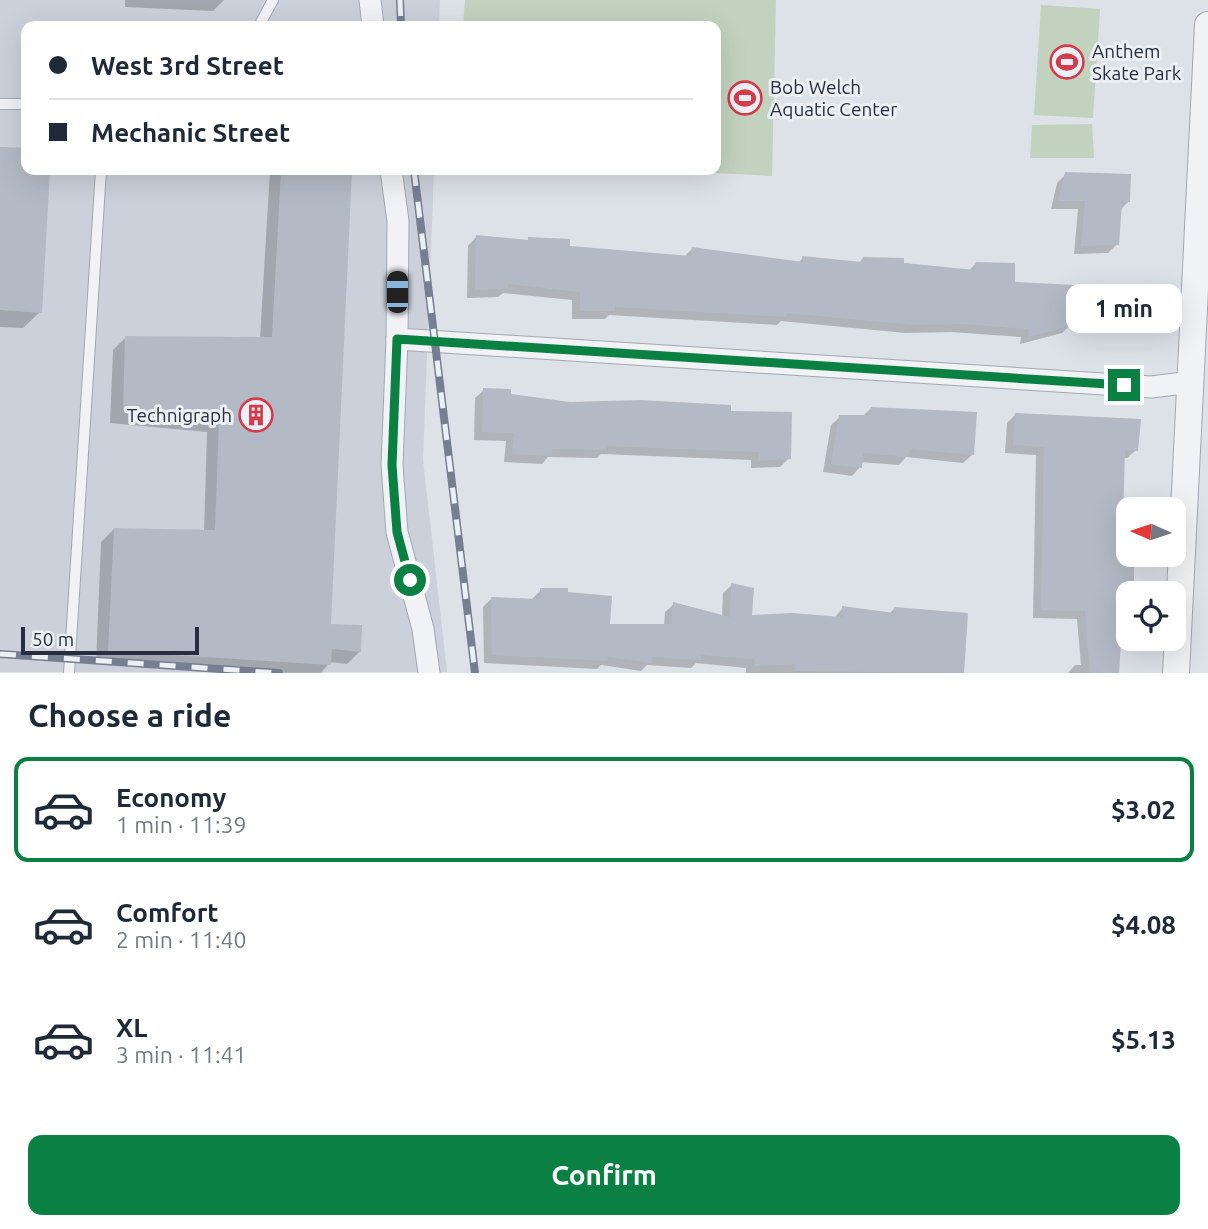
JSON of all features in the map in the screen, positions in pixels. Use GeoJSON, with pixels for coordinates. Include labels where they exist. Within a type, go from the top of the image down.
{"type":"FeatureCollection","features":[{"type":"Feature","properties":{"kind":"street"},"geometry":{"type":"LineString","coordinates":[[370,0],[372,21]]}},
{"type":"Feature","properties":{"kind":"street"},"geometry":{"type":"LineString","coordinates":[[1176,673],[1208,25]]}},
{"type":"Feature","properties":{"kind":"street"},"geometry":{"type":"LineString","coordinates":[[392,175],[397,221],[397,339],[392,465],[397,532],[423,629],[429,673]]}},
{"type":"Feature","properties":{"kind":"street"},"geometry":{"type":"LineString","coordinates":[[397,339],[1152,387],[1192,382]]}},
{"type":"Feature","properties":{"kind":"lane"},"geometry":{"type":"LineString","coordinates":[[262,21],[273,0]]}},
{"type":"Feature","properties":{"kind":"lane"},"geometry":{"type":"LineString","coordinates":[[0,104],[21,104]]}},
{"type":"Feature","properties":{"kind":"lane"},"geometry":{"type":"LineString","coordinates":[[69,673],[101,175]]}},
{"type":"Feature","properties":{"kind":"shaded area"},"geometry":{"type":"Polygon","coordinates":[[[0,0],[440,0],[439,21],[21,21],[21,175],[434,175],[423,460],[447,672],[0,672],[0,0]]]}},
{"type":"Feature","properties":{"kind":"green space","name":"Bob Welch Aquatic Center"},"geometry":{"type":"Polygon","coordinates":[[[465,0],[776,0],[772,176],[721,173],[721,21],[463,21],[465,0]]]}},
{"type":"Feature","properties":{"kind":"green space","name":"Anthem Skate Park"},"geometry":{"type":"Polygon","coordinates":[[[1041,5],[1100,9],[1093,118],[1034,115],[1041,5]]]}},
{"type":"Feature","properties":{"kind":"green space"},"geometry":{"type":"Polygon","coordinates":[[[1092,124],[1094,158],[1030,158],[1032,125],[1092,124]]]}},
{"type":"Feature","properties":{"kind":"building"},"geometry":{"type":"Polygon","coordinates":[[[0,147],[21,148],[21,175],[50,175],[42,313],[0,310],[0,147]]]}},
{"type":"Feature","properties":{"kind":"building"},"geometry":{"type":"Polygon","coordinates":[[[1065,172],[1131,174],[1130,202],[1122,202],[1119,245],[1081,246],[1085,201],[1058,201],[1065,172]]]}},
{"type":"Feature","properties":{"kind":"building","name":"Technigraph"},"geometry":{"type":"Polygon","coordinates":[[[281,175],[352,175],[331,624],[362,625],[361,652],[332,649],[331,665],[108,651],[114,528],[215,530],[219,419],[123,411],[125,336],[272,337],[281,175]]]}},
{"type":"Feature","properties":{"kind":"building"},"geometry":{"type":"Polygon","coordinates":[[[476,235],[528,240],[528,237],[570,239],[570,246],[691,256],[692,247],[803,262],[802,256],[862,262],[863,257],[904,258],[904,263],[975,270],[976,262],[1015,263],[1015,282],[1074,285],[1073,325],[1028,337],[1029,329],[961,324],[915,325],[787,313],[787,317],[615,307],[615,311],[580,311],[580,292],[508,284],[508,289],[475,290],[476,235]]]}},
{"type":"Feature","properties":{"kind":"building"},"geometry":{"type":"Polygon","coordinates":[[[483,388],[511,389],[511,394],[570,402],[640,400],[731,405],[731,411],[792,412],[791,459],[758,461],[759,452],[607,446],[607,450],[552,449],[552,456],[512,454],[514,433],[482,432],[483,388]]]}},
{"type":"Feature","properties":{"kind":"building"},"geometry":{"type":"Polygon","coordinates":[[[871,407],[977,412],[974,455],[910,449],[909,457],[863,453],[862,468],[831,464],[839,415],[870,415],[871,407]]]}},
{"type":"Feature","properties":{"kind":"building"},"geometry":{"type":"Polygon","coordinates":[[[1015,413],[1141,419],[1138,451],[1125,450],[1124,497],[1116,497],[1116,567],[1134,567],[1134,581],[1116,581],[1116,651],[1120,651],[1119,673],[1090,673],[1085,611],[1041,610],[1044,447],[1013,445],[1015,413]]]}},
{"type":"Feature","properties":{"kind":"building"},"geometry":{"type":"Polygon","coordinates":[[[731,583],[754,588],[752,615],[792,613],[842,617],[842,606],[894,613],[894,607],[968,613],[964,673],[795,671],[796,664],[755,666],[754,659],[701,655],[701,660],[652,657],[652,663],[608,657],[607,661],[492,655],[491,597],[540,599],[540,588],[568,588],[568,592],[612,596],[610,624],[671,624],[673,602],[730,617],[731,583]]]}},
{"type":"Feature","properties":{"kind":"railway"},"geometry":{"type":"LineString","coordinates":[[400,0],[401,21]]}},
{"type":"Feature","properties":{"kind":"railway"},"geometry":{"type":"LineString","coordinates":[[415,175],[475,673]]}},
{"type":"Feature","properties":{"kind":"railway"},"geometry":{"type":"LineString","coordinates":[[0,654],[279,673]]}},
{"type":"Feature","properties":{"kind":"place","name":"Anthem Skate Park"},"geometry":{"type":"Point","coordinates":[1067,62]}},
{"type":"Feature","properties":{"kind":"place","name":"Bob Welch Aquatic Center"},"geometry":{"type":"Point","coordinates":[745,98]}},
{"type":"Feature","properties":{"kind":"place","name":"Technigraph"},"geometry":{"type":"Point","coordinates":[256,415]}},
{"type":"Feature","properties":{"kind":"route"},"geometry":{"type":"LineString","coordinates":[[410,580],[397,532],[392,465],[397,339],[1124,385]]}}]}
